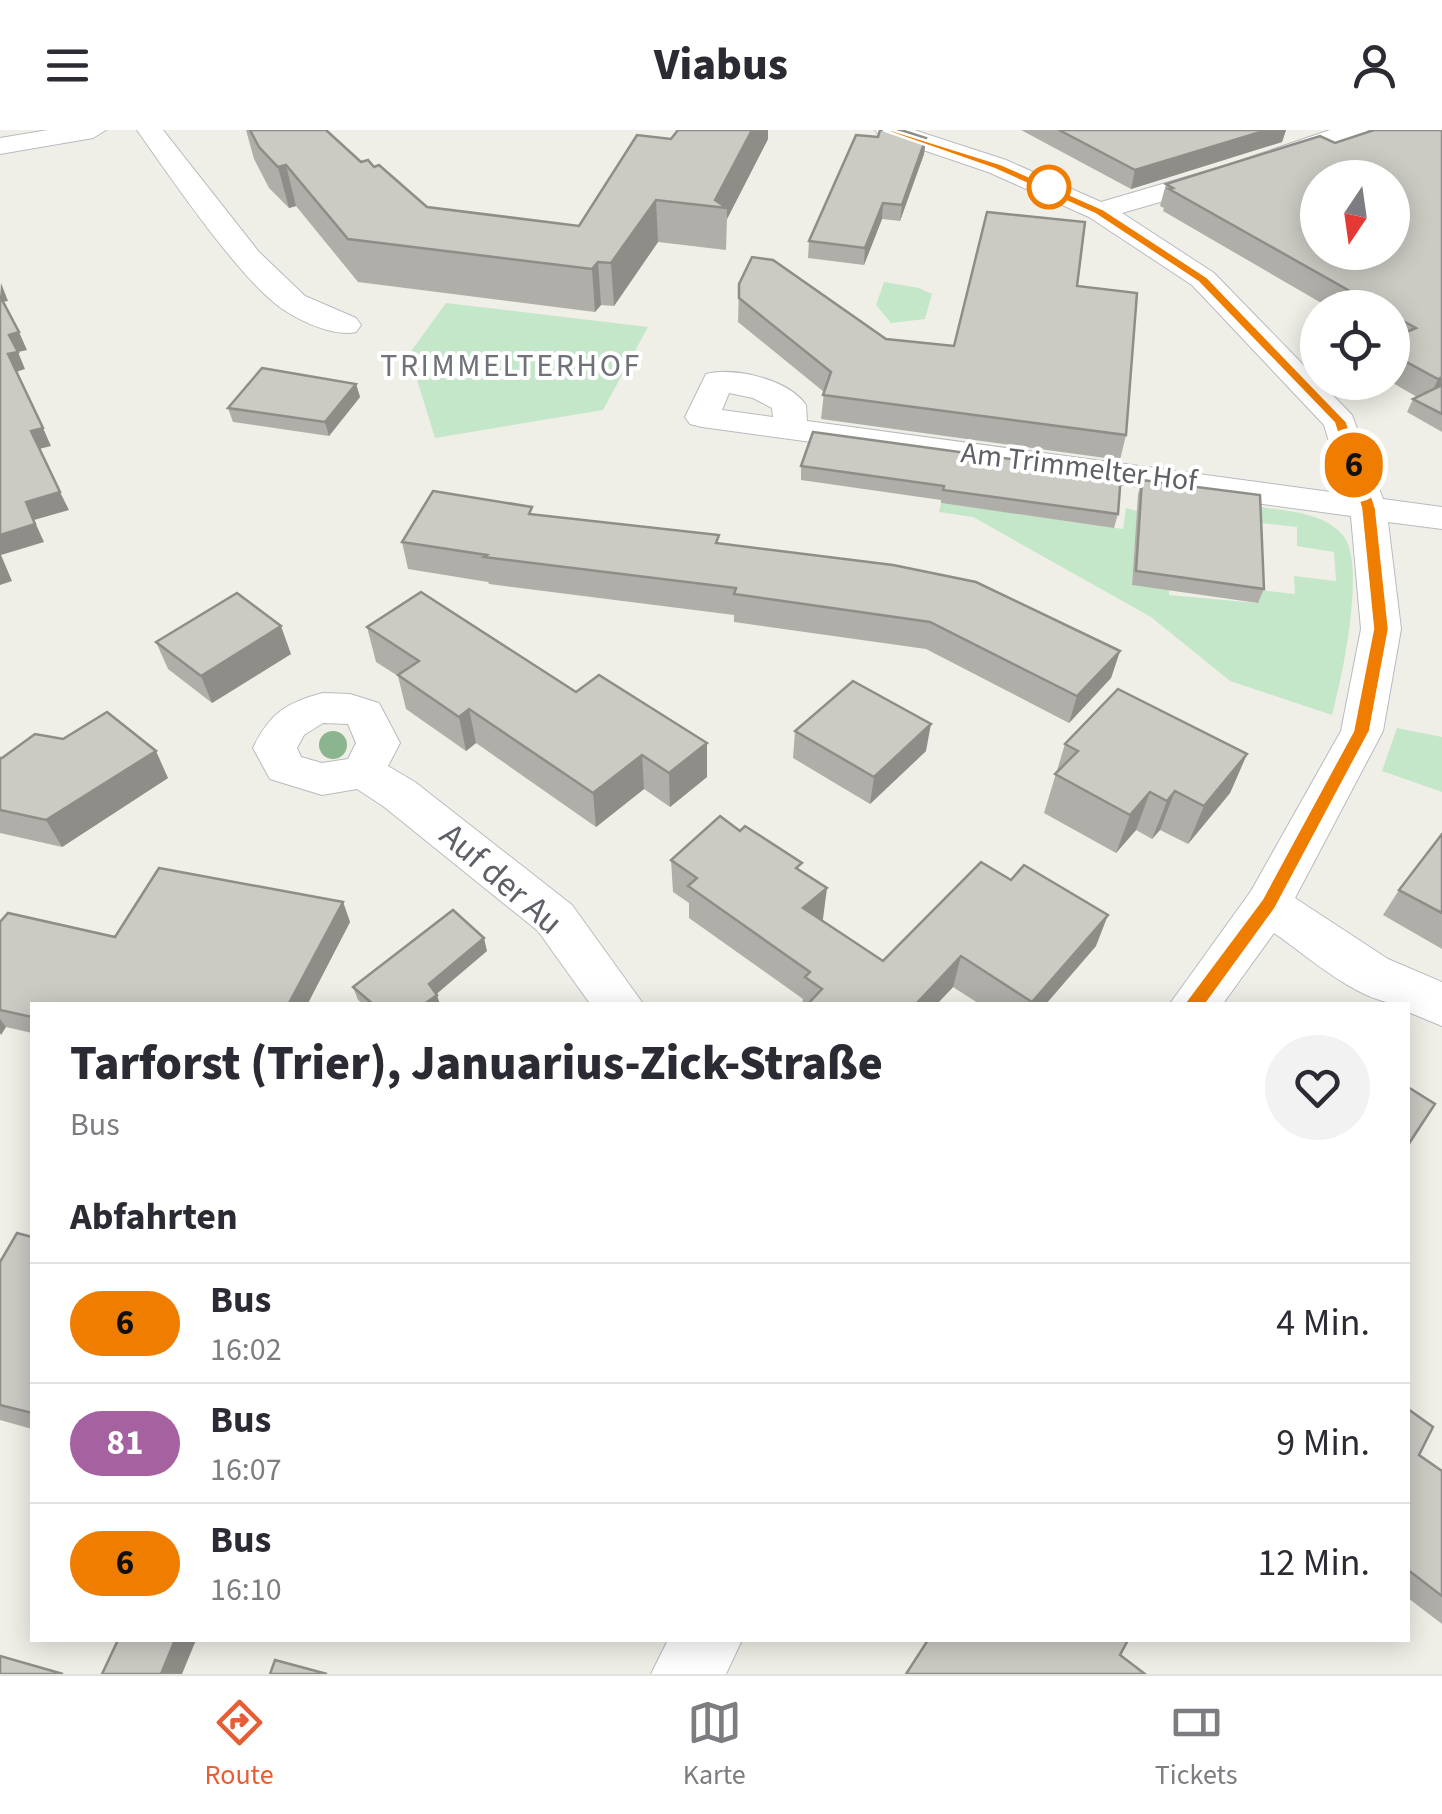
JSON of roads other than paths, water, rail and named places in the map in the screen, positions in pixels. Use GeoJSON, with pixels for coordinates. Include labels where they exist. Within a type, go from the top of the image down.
{"type":"FeatureCollection","features":[{"type":"Feature","properties":{"kind":"street"},"geometry":{"type":"LineString","coordinates":[[0,146],[93,130]]}},
{"type":"Feature","properties":{"kind":"street"},"geometry":{"type":"LineString","coordinates":[[150,130],[248,258],[294,303],[345,325]]}},
{"type":"Feature","properties":{"kind":"street"},"geometry":{"type":"LineString","coordinates":[[888,130],[998,166],[1099,211],[1202,280],[1291,367],[1340,422],[1368,508],[1381,629],[1362,731],[1268,904],[1196,1002]]}},
{"type":"Feature","properties":{"kind":"street"},"geometry":{"type":"LineString","coordinates":[[1099,211],[1237,171],[1355,130]]}},
{"type":"Feature","properties":{"kind":"street","name":"Am Trimmelter Hof"},"geometry":{"type":"LineString","coordinates":[[790,430],[1442,518]]}},
{"type":"Feature","properties":{"kind":"street","name":"Auf der Au"},"geometry":{"type":"LineString","coordinates":[[363,772],[399,794],[556,918],[618,1002]]}},
{"type":"Feature","properties":{"kind":"street"},"geometry":{"type":"LineString","coordinates":[[1268,904],[1371,973],[1442,1005]]}},
{"type":"Feature","properties":{"kind":"street"},"geometry":{"type":"LineString","coordinates":[[686,1674],[707,1642]]}},
{"type":"Feature","properties":{"kind":"district","name":"TRIMMELTERHOF"},"geometry":{"type":"Point","coordinates":[511,366]}}]}
